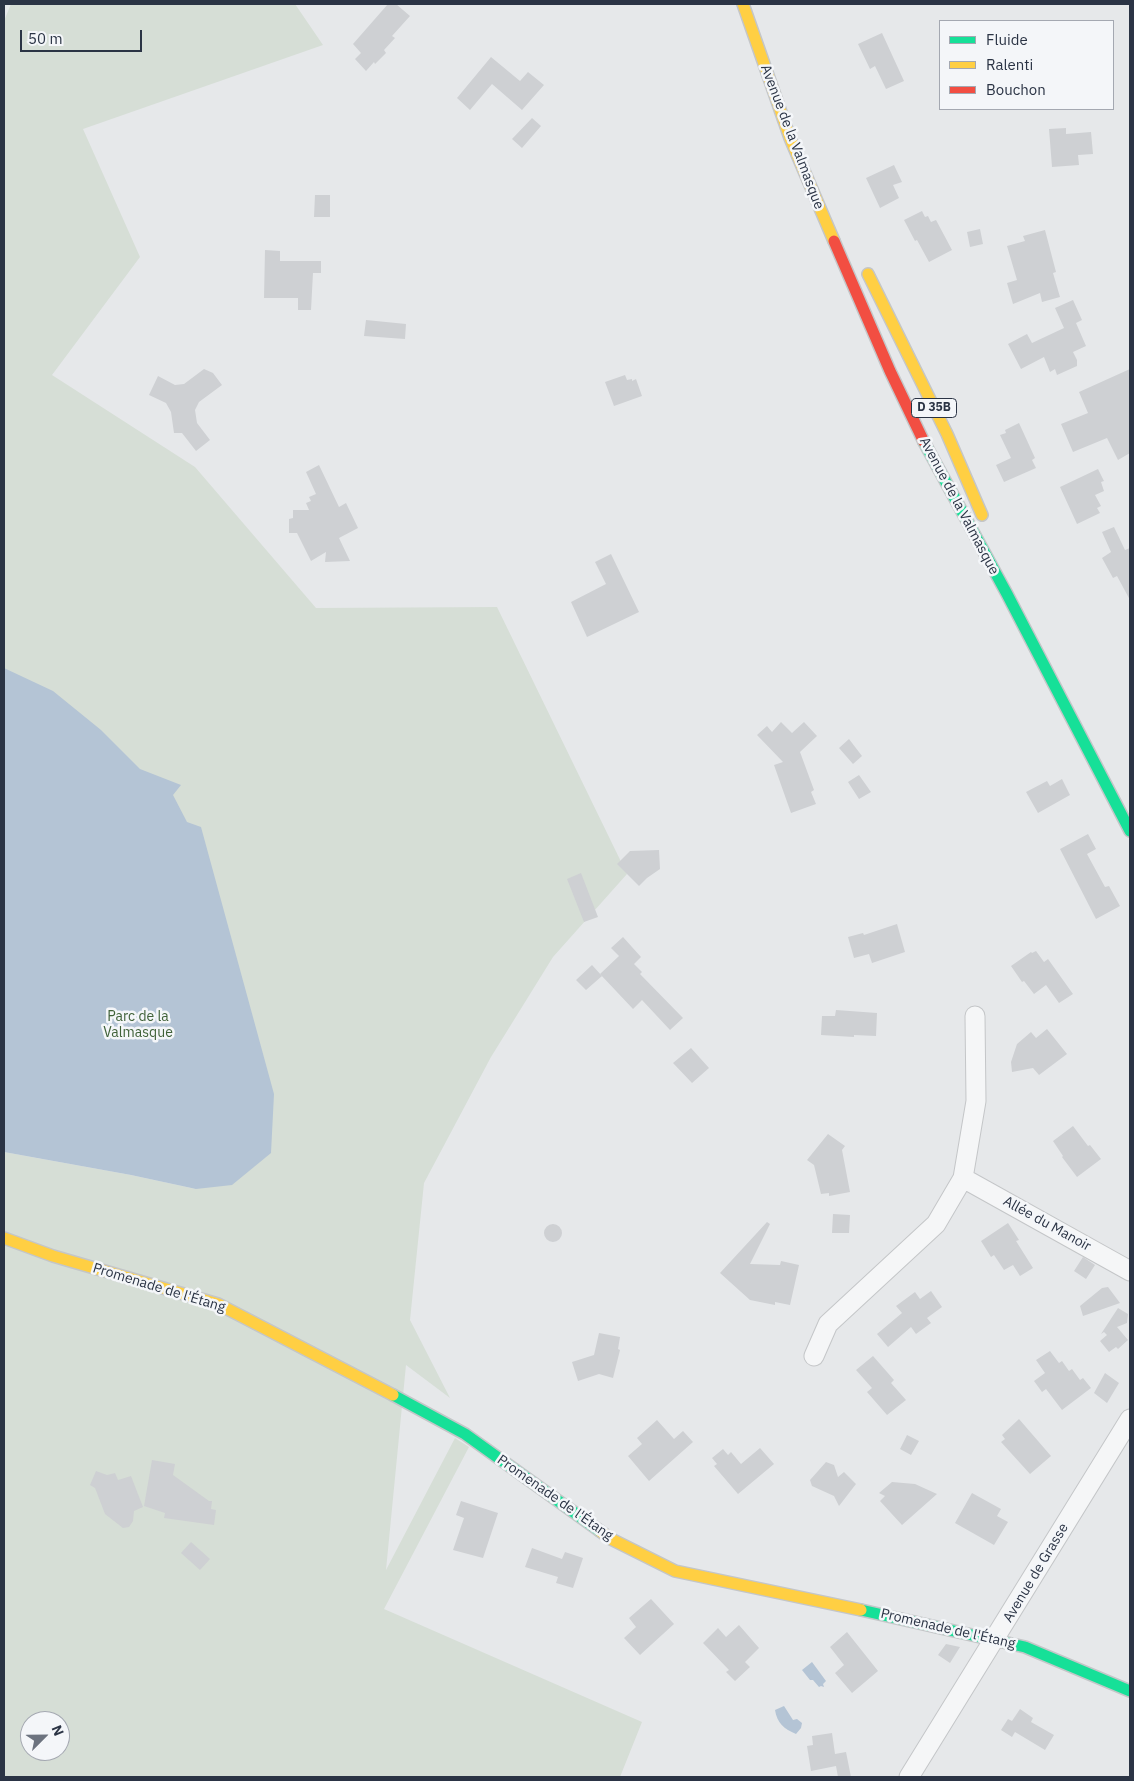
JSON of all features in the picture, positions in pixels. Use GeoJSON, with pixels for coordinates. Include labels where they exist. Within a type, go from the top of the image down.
{"type":"FeatureCollection","features":[{"type":"Feature","properties":{"kind":"street","name":"Avenue de la Valmasque"},"geometry":{"type":"LineString","coordinates":[[744,4],[790,138],[890,371],[936,439],[988,528]]}},
{"type":"Feature","properties":{"kind":"street","name":"Avenue de la Valmasque"},"geometry":{"type":"LineString","coordinates":[[864,265],[936,439],[1007,594],[1130,831]]}},
{"type":"Feature","properties":{"kind":"street"},"geometry":{"type":"LineString","coordinates":[[814,1356],[828,1324],[936,1224],[963,1178],[976,1101],[975,1016]]}},
{"type":"Feature","properties":{"kind":"street","name":"Allée du Manoir"},"geometry":{"type":"LineString","coordinates":[[963,1178],[1130,1271]]}},
{"type":"Feature","properties":{"kind":"street","name":"Promenade de l'Étang"},"geometry":{"type":"LineString","coordinates":[[4,1238],[53,1256],[218,1304],[465,1434],[611,1539],[675,1571],[995,1639],[1025,1647],[1130,1691]]}},
{"type":"Feature","properties":{"kind":"street","name":"Avenue de Grasse"},"geometry":{"type":"LineString","coordinates":[[909,1777],[1130,1419]]}},
{"type":"Feature","properties":{"kind":"green space"},"geometry":{"type":"Polygon","coordinates":[[[11,4],[295,4],[323,45],[83,129],[140,257],[52,375],[195,467],[316,608],[497,607],[627,874],[553,957],[491,1057],[424,1183],[410,1320],[450,1398],[406,1365],[386,1570],[455,1438],[469,1447],[384,1609],[642,1722],[620,1777],[4,1777],[4,1152],[196,1189],[4,1131],[4,21],[11,4]]]}},
{"type":"Feature","properties":{"kind":"water","name":"Parc de la Valmasque"},"geometry":{"type":"Polygon","coordinates":[[[4,668],[53,691],[101,730],[140,769],[181,785],[173,795],[187,822],[201,827],[274,1094],[271,1153],[232,1185],[196,1189],[4,1152],[4,668]]]}},
{"type":"Feature","properties":{"kind":"water"},"geometry":{"type":"Polygon","coordinates":[[[812,1662],[826,1681],[823,1684],[824,1687],[819,1687],[802,1670],[812,1662]]]}},
{"type":"Feature","properties":{"kind":"water"},"geometry":{"type":"Polygon","coordinates":[[[784,1706],[793,1720],[797,1719],[802,1723],[801,1728],[796,1734],[785,1728],[777,1719],[775,1710],[784,1706]]]}},
{"type":"Feature","properties":{"kind":"building"},"geometry":{"type":"Polygon","coordinates":[[[388,4],[396,4],[410,16],[392,36],[395,38],[384,50],[386,53],[366,71],[355,59],[361,53],[353,44],[388,4]]]}},
{"type":"Feature","properties":{"kind":"building"},"geometry":{"type":"Polygon","coordinates":[[[882,33],[904,81],[886,89],[875,66],[870,69],[858,44],[882,33]]]}},
{"type":"Feature","properties":{"kind":"building"},"geometry":{"type":"Polygon","coordinates":[[[491,57],[520,81],[528,72],[544,85],[522,110],[492,84],[470,110],[457,98],[491,57]]]}},
{"type":"Feature","properties":{"kind":"building"},"geometry":{"type":"Polygon","coordinates":[[[532,118],[541,126],[522,148],[512,139],[532,118]]]}},
{"type":"Feature","properties":{"kind":"building"},"geometry":{"type":"Polygon","coordinates":[[[1066,128],[1066,134],[1091,132],[1093,154],[1078,155],[1079,165],[1052,167],[1049,129],[1066,128]]]}},
{"type":"Feature","properties":{"kind":"building"},"geometry":{"type":"Polygon","coordinates":[[[894,165],[902,182],[893,185],[899,198],[880,208],[866,178],[894,165]]]}},
{"type":"Feature","properties":{"kind":"building"},"geometry":{"type":"Polygon","coordinates":[[[315,195],[330,195],[330,217],[314,217],[315,195]]]}},
{"type":"Feature","properties":{"kind":"building"},"geometry":{"type":"Polygon","coordinates":[[[922,211],[931,222],[936,220],[952,250],[929,262],[904,220],[922,211]]]}},
{"type":"Feature","properties":{"kind":"building"},"geometry":{"type":"Polygon","coordinates":[[[980,229],[983,244],[970,247],[967,232],[980,229]]]}},
{"type":"Feature","properties":{"kind":"building"},"geometry":{"type":"Polygon","coordinates":[[[1045,230],[1056,272],[1053,273],[1060,297],[1042,302],[1040,293],[1013,304],[1007,283],[1017,280],[1007,246],[1025,241],[1023,236],[1045,230]]]}},
{"type":"Feature","properties":{"kind":"building"},"geometry":{"type":"Polygon","coordinates":[[[265,250],[280,251],[280,261],[321,261],[321,273],[313,273],[311,310],[298,310],[298,298],[264,298],[265,250]]]}},
{"type":"Feature","properties":{"kind":"building"},"geometry":{"type":"Polygon","coordinates":[[[1073,300],[1082,320],[1076,323],[1086,346],[1073,352],[1077,360],[1077,366],[1057,375],[1055,369],[1050,372],[1044,357],[1021,369],[1008,344],[1027,334],[1032,343],[1064,328],[1055,308],[1073,300]]]}},
{"type":"Feature","properties":{"kind":"building"},"geometry":{"type":"Polygon","coordinates":[[[366,320],[406,324],[405,339],[364,336],[366,320]]]}},
{"type":"Feature","properties":{"kind":"building"},"geometry":{"type":"Polygon","coordinates":[[[204,369],[213,373],[222,385],[199,402],[195,410],[197,423],[210,440],[196,451],[182,433],[174,433],[171,412],[166,403],[149,395],[158,376],[175,385],[184,384],[204,369]]]}},
{"type":"Feature","properties":{"kind":"building"},"geometry":{"type":"Polygon","coordinates":[[[1130,369],[1130,453],[1118,460],[1107,438],[1073,452],[1061,424],[1088,413],[1079,392],[1130,369]]]}},
{"type":"Feature","properties":{"kind":"building"},"geometry":{"type":"Polygon","coordinates":[[[625,375],[627,380],[632,379],[632,381],[636,379],[642,396],[614,406],[605,382],[625,375]]]}},
{"type":"Feature","properties":{"kind":"building"},"geometry":{"type":"Polygon","coordinates":[[[1019,423],[1035,458],[1032,460],[1036,468],[1004,482],[996,465],[1011,458],[1000,435],[1006,433],[1005,430],[1019,423]]]}},
{"type":"Feature","properties":{"kind":"building"},"geometry":{"type":"Polygon","coordinates":[[[319,465],[339,507],[346,503],[358,528],[339,538],[350,561],[325,562],[326,552],[311,561],[297,533],[289,533],[289,519],[293,518],[293,510],[309,510],[306,503],[311,501],[309,497],[316,494],[306,472],[319,465]]]}},
{"type":"Feature","properties":{"kind":"building"},"geometry":{"type":"Polygon","coordinates":[[[1098,469],[1104,481],[1101,482],[1104,491],[1095,495],[1101,506],[1097,508],[1100,513],[1077,524],[1060,487],[1098,469]]]}},
{"type":"Feature","properties":{"kind":"building"},"geometry":{"type":"Polygon","coordinates":[[[1114,527],[1125,550],[1130,548],[1130,600],[1117,576],[1113,578],[1102,558],[1111,552],[1102,532],[1114,527]]]}},
{"type":"Feature","properties":{"kind":"building"},"geometry":{"type":"Polygon","coordinates":[[[611,554],[639,612],[587,637],[571,602],[606,584],[595,562],[611,554]]]}},
{"type":"Feature","properties":{"kind":"building"},"geometry":{"type":"Polygon","coordinates":[[[781,722],[792,733],[804,722],[817,736],[800,752],[814,790],[811,792],[816,804],[791,813],[774,765],[783,762],[757,735],[767,726],[772,732],[781,722]]]}},
{"type":"Feature","properties":{"kind":"building"},"geometry":{"type":"Polygon","coordinates":[[[849,739],[862,756],[853,764],[839,748],[849,739]]]}},
{"type":"Feature","properties":{"kind":"building"},"geometry":{"type":"Polygon","coordinates":[[[859,775],[871,792],[859,799],[848,782],[859,775]]]}},
{"type":"Feature","properties":{"kind":"building"},"geometry":{"type":"Polygon","coordinates":[[[1062,779],[1070,795],[1038,813],[1026,792],[1047,781],[1050,786],[1062,779]]]}},
{"type":"Feature","properties":{"kind":"building"},"geometry":{"type":"Polygon","coordinates":[[[1088,834],[1096,849],[1087,854],[1105,887],[1109,886],[1120,906],[1096,919],[1060,849],[1088,834]]]}},
{"type":"Feature","properties":{"kind":"building"},"geometry":{"type":"Polygon","coordinates":[[[659,850],[660,869],[639,886],[617,864],[630,851],[659,850]]]}},
{"type":"Feature","properties":{"kind":"building"},"geometry":{"type":"Polygon","coordinates":[[[581,873],[598,917],[584,922],[567,879],[581,873]]]}},
{"type":"Feature","properties":{"kind":"building"},"geometry":{"type":"Polygon","coordinates":[[[897,924],[905,952],[872,963],[869,954],[854,958],[848,937],[863,933],[864,935],[897,924]]]}},
{"type":"Feature","properties":{"kind":"building"},"geometry":{"type":"Polygon","coordinates":[[[623,937],[641,957],[634,964],[642,972],[640,974],[683,1018],[670,1030],[642,1000],[633,1009],[600,974],[619,956],[611,948],[623,937]]]}},
{"type":"Feature","properties":{"kind":"building"},"geometry":{"type":"Polygon","coordinates":[[[1036,951],[1044,962],[1048,959],[1073,994],[1059,1003],[1046,985],[1034,994],[1024,981],[1022,982],[1011,966],[1031,952],[1036,951]]]}},
{"type":"Feature","properties":{"kind":"building"},"geometry":{"type":"Polygon","coordinates":[[[592,965],[602,976],[586,990],[576,980],[592,965]]]}},
{"type":"Feature","properties":{"kind":"building"},"geometry":{"type":"Polygon","coordinates":[[[836,1010],[877,1013],[876,1036],[821,1035],[822,1016],[835,1016],[836,1010]]]}},
{"type":"Feature","properties":{"kind":"building"},"geometry":{"type":"Polygon","coordinates":[[[1047,1029],[1067,1054],[1039,1075],[1033,1068],[1012,1072],[1011,1062],[1017,1044],[1031,1032],[1036,1038],[1047,1029]]]}},
{"type":"Feature","properties":{"kind":"building"},"geometry":{"type":"Polygon","coordinates":[[[691,1048],[709,1068],[692,1083],[673,1063],[691,1048]]]}},
{"type":"Feature","properties":{"kind":"building"},"geometry":{"type":"Polygon","coordinates":[[[1073,1126],[1088,1146],[1090,1145],[1101,1159],[1077,1177],[1053,1141],[1073,1126]]]}},
{"type":"Feature","properties":{"kind":"building"},"geometry":{"type":"Polygon","coordinates":[[[828,1134],[845,1146],[842,1150],[850,1192],[829,1196],[829,1193],[821,1194],[814,1165],[807,1160],[828,1134]]]}},
{"type":"Feature","properties":{"kind":"building"},"geometry":{"type":"Polygon","coordinates":[[[833,1214],[850,1215],[849,1233],[832,1233],[833,1214]]]}},
{"type":"Feature","properties":{"kind":"building"},"geometry":{"type":"Polygon","coordinates":[[[767,1222],[770,1224],[750,1264],[780,1265],[781,1261],[799,1265],[790,1305],[775,1302],[775,1305],[750,1300],[720,1273],[767,1222]]]}},
{"type":"Feature","properties":{"kind":"building"},"geometry":{"type":"Polygon","coordinates":[[[1008,1223],[1019,1240],[1016,1241],[1033,1268],[1020,1276],[1013,1265],[1004,1270],[994,1255],[991,1257],[981,1241],[1008,1223]]]}},
{"type":"Feature","properties":{"kind":"building"},"geometry":{"type":"Polygon","coordinates":[[[553,1224],[559,1227],[562,1233],[559,1239],[553,1242],[547,1239],[544,1233],[547,1227],[553,1224]]]}},
{"type":"Feature","properties":{"kind":"building"},"geometry":{"type":"Polygon","coordinates":[[[1083,1257],[1095,1265],[1086,1279],[1074,1271],[1083,1257]]]}},
{"type":"Feature","properties":{"kind":"building"},"geometry":{"type":"Polygon","coordinates":[[[1108,1287],[1120,1303],[1083,1316],[1080,1306],[1102,1288],[1108,1287]]]}},
{"type":"Feature","properties":{"kind":"building"},"geometry":{"type":"Polygon","coordinates":[[[931,1291],[942,1307],[927,1318],[931,1323],[916,1334],[911,1327],[888,1347],[877,1334],[902,1313],[896,1306],[915,1292],[920,1299],[931,1291]]]}},
{"type":"Feature","properties":{"kind":"building"},"geometry":{"type":"Polygon","coordinates":[[[1118,1308],[1128,1314],[1127,1323],[1117,1327],[1128,1340],[1118,1349],[1116,1347],[1109,1352],[1100,1341],[1107,1335],[1104,1332],[1101,1334],[1118,1308]]]}},
{"type":"Feature","properties":{"kind":"building"},"geometry":{"type":"Polygon","coordinates":[[[599,1333],[620,1337],[618,1349],[620,1350],[613,1378],[599,1374],[578,1381],[572,1362],[594,1355],[599,1333]]]}},
{"type":"Feature","properties":{"kind":"building"},"geometry":{"type":"Polygon","coordinates":[[[1050,1351],[1059,1363],[1062,1361],[1069,1371],[1072,1369],[1080,1380],[1083,1378],[1091,1388],[1062,1410],[1046,1389],[1042,1392],[1034,1381],[1045,1373],[1036,1360],[1050,1351]]]}},
{"type":"Feature","properties":{"kind":"building"},"geometry":{"type":"Polygon","coordinates":[[[873,1356],[894,1380],[891,1383],[906,1400],[887,1415],[867,1392],[872,1388],[856,1370],[873,1356]]]}},
{"type":"Feature","properties":{"kind":"building"},"geometry":{"type":"Polygon","coordinates":[[[1105,1373],[1119,1383],[1107,1403],[1094,1393],[1105,1373]]]}},
{"type":"Feature","properties":{"kind":"building"},"geometry":{"type":"Polygon","coordinates":[[[1019,1419],[1051,1456],[1030,1474],[1001,1442],[1005,1439],[1002,1435],[1019,1419]]]}},
{"type":"Feature","properties":{"kind":"building"},"geometry":{"type":"Polygon","coordinates":[[[657,1420],[674,1439],[683,1431],[693,1442],[649,1481],[628,1456],[642,1444],[637,1438],[657,1420]]]}},
{"type":"Feature","properties":{"kind":"building"},"geometry":{"type":"Polygon","coordinates":[[[907,1435],[919,1441],[911,1455],[900,1449],[907,1435]]]}},
{"type":"Feature","properties":{"kind":"building"},"geometry":{"type":"Polygon","coordinates":[[[760,1448],[774,1464],[738,1494],[714,1466],[717,1464],[712,1458],[723,1449],[728,1455],[731,1452],[741,1464],[760,1448]]]}},
{"type":"Feature","properties":{"kind":"building"},"geometry":{"type":"Polygon","coordinates":[[[152,1460],[175,1464],[173,1475],[209,1501],[212,1501],[211,1509],[216,1510],[214,1525],[164,1518],[165,1513],[144,1506],[152,1460]]]}},
{"type":"Feature","properties":{"kind":"building"},"geometry":{"type":"Polygon","coordinates":[[[826,1462],[834,1465],[838,1477],[844,1472],[856,1484],[839,1506],[834,1496],[812,1486],[810,1480],[826,1462]]]}},
{"type":"Feature","properties":{"kind":"building"},"geometry":{"type":"Polygon","coordinates":[[[96,1471],[107,1475],[115,1473],[118,1480],[131,1476],[143,1507],[134,1511],[133,1521],[129,1527],[123,1528],[105,1514],[95,1488],[90,1485],[96,1471]]]}},
{"type":"Feature","properties":{"kind":"building"},"geometry":{"type":"Polygon","coordinates":[[[892,1482],[915,1484],[937,1494],[902,1525],[880,1501],[885,1496],[879,1493],[892,1482]]]}},
{"type":"Feature","properties":{"kind":"building"},"geometry":{"type":"Polygon","coordinates":[[[972,1493],[1001,1509],[997,1516],[1008,1522],[994,1545],[955,1523],[972,1493]]]}},
{"type":"Feature","properties":{"kind":"building"},"geometry":{"type":"Polygon","coordinates":[[[461,1501],[498,1513],[483,1558],[453,1550],[464,1518],[456,1515],[461,1501]]]}},
{"type":"Feature","properties":{"kind":"building"},"geometry":{"type":"Polygon","coordinates":[[[191,1542],[210,1559],[200,1570],[181,1553],[191,1542]]]}},
{"type":"Feature","properties":{"kind":"building"},"geometry":{"type":"Polygon","coordinates":[[[532,1548],[562,1559],[565,1552],[583,1558],[573,1588],[556,1583],[558,1577],[525,1567],[532,1548]]]}},
{"type":"Feature","properties":{"kind":"building"},"geometry":{"type":"Polygon","coordinates":[[[651,1599],[674,1624],[640,1655],[624,1638],[636,1627],[629,1618],[651,1599]]]}},
{"type":"Feature","properties":{"kind":"building"},"geometry":{"type":"Polygon","coordinates":[[[739,1625],[759,1648],[745,1662],[750,1667],[735,1681],[726,1672],[729,1670],[703,1643],[718,1628],[726,1637],[739,1625]]]}},
{"type":"Feature","properties":{"kind":"building"},"geometry":{"type":"Polygon","coordinates":[[[847,1632],[878,1671],[852,1693],[835,1673],[844,1665],[830,1647],[847,1632]]]}},
{"type":"Feature","properties":{"kind":"building"},"geometry":{"type":"Polygon","coordinates":[[[946,1644],[960,1647],[950,1663],[938,1655],[946,1644]]]}},
{"type":"Feature","properties":{"kind":"building"},"geometry":{"type":"Polygon","coordinates":[[[1020,1709],[1033,1718],[1031,1722],[1054,1735],[1045,1750],[1015,1732],[1012,1737],[1001,1730],[1008,1719],[1012,1721],[1020,1709]]]}},
{"type":"Feature","properties":{"kind":"building"},"geometry":{"type":"Polygon","coordinates":[[[832,1733],[835,1754],[846,1752],[851,1777],[838,1777],[836,1766],[811,1771],[807,1746],[813,1745],[812,1736],[832,1733]]]}},
{"type":"Feature","properties":{"kind":"traffic: fast"},"geometry":{"type":"LineString","coordinates":[[924,442],[1007,594],[1130,831]]}},
{"type":"Feature","properties":{"kind":"traffic: fast"},"geometry":{"type":"LineString","coordinates":[[393,1395],[465,1434],[600,1531]]}},
{"type":"Feature","properties":{"kind":"traffic: fast"},"geometry":{"type":"LineString","coordinates":[[861,1610],[1025,1647],[1130,1691]]}},
{"type":"Feature","properties":{"kind":"traffic: slow"},"geometry":{"type":"LineString","coordinates":[[743,4],[790,138],[834,241]]}},
{"type":"Feature","properties":{"kind":"traffic: slow"},"geometry":{"type":"LineString","coordinates":[[868,274],[947,434],[982,515]]}},
{"type":"Feature","properties":{"kind":"traffic: slow"},"geometry":{"type":"LineString","coordinates":[[4,1238],[53,1256],[218,1304],[393,1395]]}},
{"type":"Feature","properties":{"kind":"traffic: slow"},"geometry":{"type":"LineString","coordinates":[[600,1531],[611,1539],[675,1571],[861,1610]]}},
{"type":"Feature","properties":{"kind":"traffic: jam"},"geometry":{"type":"LineString","coordinates":[[834,241],[890,371],[924,442]]}}]}
